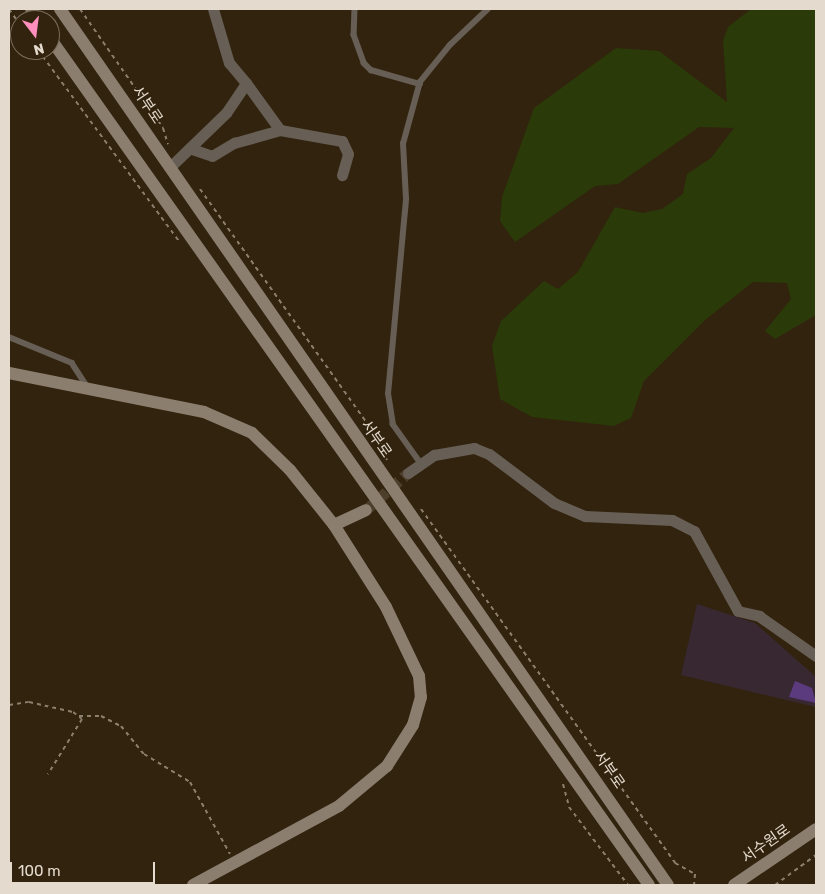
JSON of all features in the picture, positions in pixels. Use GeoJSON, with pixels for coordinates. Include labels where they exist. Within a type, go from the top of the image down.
{"type":"FeatureCollection","features":[{"type":"Feature","properties":{"kind":"main road","name":"서부로"},"geometry":{"type":"LineString","coordinates":[[60,9],[668,885]]}},
{"type":"Feature","properties":{"kind":"main road"},"geometry":{"type":"LineString","coordinates":[[60,52],[649,885]]}},
{"type":"Feature","properties":{"kind":"main road"},"geometry":{"type":"LineString","coordinates":[[9,373],[204,412],[252,433],[290,470],[334,525],[386,607],[419,676],[421,697],[413,725],[386,766],[339,806],[193,885]]}},
{"type":"Feature","properties":{"kind":"main road"},"geometry":{"type":"LineString","coordinates":[[334,525],[366,510]]}},
{"type":"Feature","properties":{"kind":"main road","name":"서수원로"},"geometry":{"type":"LineString","coordinates":[[734,885],[816,829]]}},
{"type":"Feature","properties":{"kind":"street"},"geometry":{"type":"LineString","coordinates":[[213,9],[229,63],[280,130]]}},
{"type":"Feature","properties":{"kind":"street"},"geometry":{"type":"LineString","coordinates":[[170,167],[192,149],[226,113],[246,83]]}},
{"type":"Feature","properties":{"kind":"street"},"geometry":{"type":"LineString","coordinates":[[192,149],[212,156],[234,142],[280,130],[342,141],[348,154],[342,175]]}},
{"type":"Feature","properties":{"kind":"street"},"geometry":{"type":"LineString","coordinates":[[408,473],[434,455],[474,448],[489,454],[554,503],[585,516],[672,520],[694,531],[738,611],[758,616],[816,656]]}},
{"type":"Feature","properties":{"kind":"lane"},"geometry":{"type":"LineString","coordinates":[[355,9],[354,35],[364,63],[370,70],[420,84]]}},
{"type":"Feature","properties":{"kind":"lane"},"geometry":{"type":"LineString","coordinates":[[420,463],[393,425],[388,394],[406,198],[403,144],[420,84],[450,45],[488,9]]}},
{"type":"Feature","properties":{"kind":"lane"},"geometry":{"type":"LineString","coordinates":[[9,337],[72,363],[89,389]]}},
{"type":"Feature","properties":{"kind":"path"},"geometry":{"type":"LineString","coordinates":[[80,9],[163,128],[169,147]]}},
{"type":"Feature","properties":{"kind":"path"},"geometry":{"type":"LineString","coordinates":[[45,60],[165,227],[186,248]]}},
{"type":"Feature","properties":{"kind":"path"},"geometry":{"type":"LineString","coordinates":[[196,186],[210,197],[381,443],[388,462]]}},
{"type":"Feature","properties":{"kind":"path"},"geometry":{"type":"LineString","coordinates":[[417,503],[675,863],[695,874],[694,885]]}},
{"type":"Feature","properties":{"kind":"path"},"geometry":{"type":"LineString","coordinates":[[9,705],[29,702],[79,716],[101,716],[121,726],[144,754],[190,782],[235,862]]}},
{"type":"Feature","properties":{"kind":"path"},"geometry":{"type":"LineString","coordinates":[[48,774],[82,719],[79,716]]}},
{"type":"Feature","properties":{"kind":"path"},"geometry":{"type":"LineString","coordinates":[[558,776],[569,807],[628,885]]}},
{"type":"Feature","properties":{"kind":"path"},"geometry":{"type":"LineString","coordinates":[[775,885],[816,855]]}},
{"type":"Feature","properties":{"kind":"shaded area"},"geometry":{"type":"Polygon","coordinates":[[[697,604],[755,623],[816,677],[816,707],[681,675],[697,604]]]}},
{"type":"Feature","properties":{"kind":"green space"},"geometry":{"type":"Polygon","coordinates":[[[751,9],[816,9],[816,315],[775,339],[765,331],[791,299],[787,283],[753,282],[705,320],[644,381],[631,418],[614,426],[532,417],[500,399],[492,346],[501,321],[544,281],[558,289],[578,272],[615,207],[643,213],[662,209],[683,194],[687,174],[711,158],[734,128],[699,127],[618,184],[595,186],[515,242],[500,221],[502,197],[534,108],[616,48],[659,51],[727,102],[723,41],[728,27],[751,9]]]}},
{"type":"Feature","properties":{"kind":"building"},"geometry":{"type":"Polygon","coordinates":[[[795,681],[812,688],[816,703],[789,697],[795,681]]]}},
{"type":"Feature","properties":{"kind":"tunnel"},"geometry":{"type":"LineString","coordinates":[[366,510],[408,473]]}}]}
